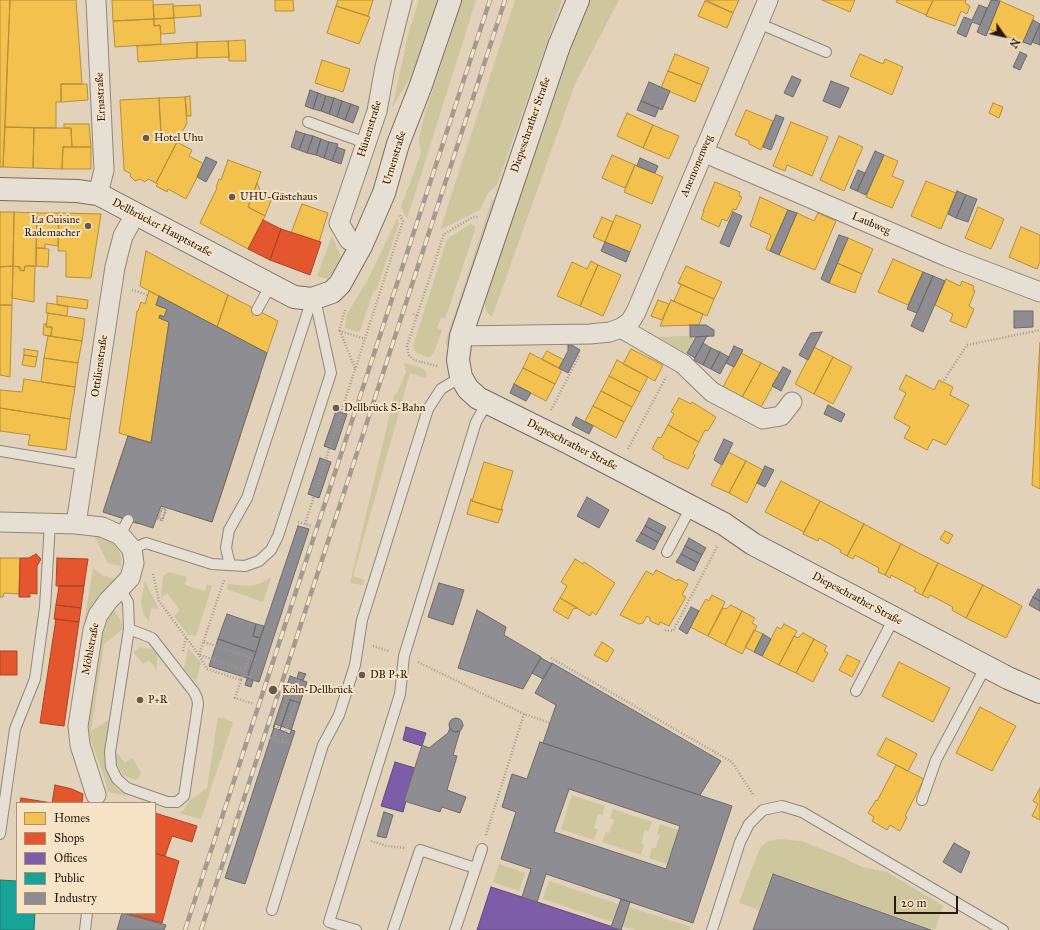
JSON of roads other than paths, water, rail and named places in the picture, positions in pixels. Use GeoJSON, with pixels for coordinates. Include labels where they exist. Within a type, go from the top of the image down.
{"type":"FeatureCollection","features":[{"type":"Feature","properties":{"kind":"street","name":"Ernastraße"},"geometry":{"type":"LineString","coordinates":[[96,0],[104,170],[98,194]]}},
{"type":"Feature","properties":{"kind":"street","name":"Hünenstraße"},"geometry":{"type":"LineString","coordinates":[[361,246],[349,240],[339,223],[377,111],[385,67],[402,0]]}},
{"type":"Feature","properties":{"kind":"street","name":"Urnenstraße"},"geometry":{"type":"LineString","coordinates":[[313,299],[332,292],[340,284],[361,246],[384,194],[398,144],[421,85],[450,0]]}},
{"type":"Feature","properties":{"kind":"street","name":"Diepeschrather Straße"},"geometry":{"type":"LineString","coordinates":[[578,0],[556,53],[461,336],[458,360],[461,373],[468,389],[478,398],[487,403],[691,507],[728,527],[753,544],[894,618],[986,666],[1038,687]]}},
{"type":"Feature","properties":{"kind":"street","name":"Anemonenweg"},"geometry":{"type":"LineString","coordinates":[[621,328],[630,322],[636,312],[768,0]]}},
{"type":"Feature","properties":{"kind":"street","name":"Laubweg"},"geometry":{"type":"LineString","coordinates":[[703,152],[948,257],[1040,292]]}},
{"type":"Feature","properties":{"kind":"street","name":"Dellbrücker Hauptstraße"},"geometry":{"type":"LineString","coordinates":[[0,189],[77,191],[98,194],[270,286],[294,297],[313,299]]}},
{"type":"Feature","properties":{"kind":"street","name":"Ottilienstraße"},"geometry":{"type":"LineString","coordinates":[[76,524],[115,267],[123,236],[136,213]]}},
{"type":"Feature","properties":{"kind":"street"},"geometry":{"type":"LineString","coordinates":[[461,336],[590,334],[610,332],[621,328],[683,364],[712,392],[763,420],[781,416],[792,402]]}},
{"type":"Feature","properties":{"kind":"street"},"geometry":{"type":"LineString","coordinates":[[0,522],[124,527],[132,549]]}},
{"type":"Feature","properties":{"kind":"street","name":"Möhlstraße"},"geometry":{"type":"LineString","coordinates":[[96,799],[80,745],[78,726],[93,630],[98,615],[108,601],[130,578],[134,563],[132,549]]}},
{"type":"Feature","properties":{"kind":"lane"},"geometry":{"type":"LineString","coordinates":[[758,23],[826,52]]}},
{"type":"Feature","properties":{"kind":"lane"},"geometry":{"type":"LineString","coordinates":[[308,122],[366,143]]}},
{"type":"Feature","properties":{"kind":"lane"},"geometry":{"type":"LineString","coordinates":[[257,310],[270,286]]}},
{"type":"Feature","properties":{"kind":"lane"},"geometry":{"type":"LineString","coordinates":[[132,549],[146,544],[212,564],[245,566],[259,561],[271,550],[278,536],[331,373],[321,326],[313,299]]}},
{"type":"Feature","properties":{"kind":"lane"},"geometry":{"type":"LineString","coordinates":[[230,565],[226,548],[229,530],[247,498],[313,299]]}},
{"type":"Feature","properties":{"kind":"lane"},"geometry":{"type":"LineString","coordinates":[[272,910],[323,745],[340,715],[355,665],[362,620],[428,408],[441,389],[461,373]]}},
{"type":"Feature","properties":{"kind":"lane"},"geometry":{"type":"LineString","coordinates":[[356,930],[329,922],[400,694],[404,656],[476,422],[487,403]]}},
{"type":"Feature","properties":{"kind":"lane"},"geometry":{"type":"LineString","coordinates":[[0,451],[85,465]]}},
{"type":"Feature","properties":{"kind":"lane"},"geometry":{"type":"LineString","coordinates":[[667,552],[691,507]]}},
{"type":"Feature","properties":{"kind":"lane"},"geometry":{"type":"LineString","coordinates":[[0,834],[15,729],[35,679],[45,607],[50,523]]}},
{"type":"Feature","properties":{"kind":"lane"},"geometry":{"type":"LineString","coordinates":[[120,589],[128,602],[129,629],[110,752],[111,767],[117,779],[127,788],[167,802],[176,802],[184,796],[198,704],[194,692],[152,638],[129,629]]}},
{"type":"Feature","properties":{"kind":"lane"},"geometry":{"type":"LineString","coordinates":[[856,691],[894,618]]}},
{"type":"Feature","properties":{"kind":"lane"},"geometry":{"type":"LineString","coordinates":[[922,800],[936,760],[986,666]]}},
{"type":"Feature","properties":{"kind":"lane"},"geometry":{"type":"LineString","coordinates":[[712,930],[740,842],[749,824],[763,810],[782,806],[802,812],[1003,930]]}},
{"type":"Feature","properties":{"kind":"lane"},"geometry":{"type":"LineString","coordinates":[[455,930],[482,849]]}},
{"type":"Feature","properties":{"kind":"lane"},"geometry":{"type":"LineString","coordinates":[[394,930],[420,850],[475,868]]}},
{"type":"Feature","properties":{"kind":"lane"},"geometry":{"type":"LineString","coordinates":[[85,930],[87,914]]}},
{"type":"Feature","properties":{"kind":"railway"},"geometry":{"type":"LineString","coordinates":[[185,930],[490,0]]}},
{"type":"Feature","properties":{"kind":"railway"},"geometry":{"type":"LineString","coordinates":[[201,930],[505,0]]}},
{"type":"Feature","properties":{"kind":"place","name":"Hotel Uhu"},"geometry":{"type":"Point","coordinates":[146,138]}},
{"type":"Feature","properties":{"kind":"place","name":"UHU-Gästehaus"},"geometry":{"type":"Point","coordinates":[232,197]}},
{"type":"Feature","properties":{"kind":"place","name":"La Cuisine Rademacher"},"geometry":{"type":"Point","coordinates":[88,226]}},
{"type":"Feature","properties":{"kind":"place","name":"Dellbrück S-Bahn"},"geometry":{"type":"Point","coordinates":[336,408]}},
{"type":"Feature","properties":{"kind":"place","name":"DB P+R"},"geometry":{"type":"Point","coordinates":[362,675]}},
{"type":"Feature","properties":{"kind":"place","name":"Köln-Dellbrück"},"geometry":{"type":"Point","coordinates":[273,690]}},
{"type":"Feature","properties":{"kind":"place","name":"P+R"},"geometry":{"type":"Point","coordinates":[140,700]}}]}
